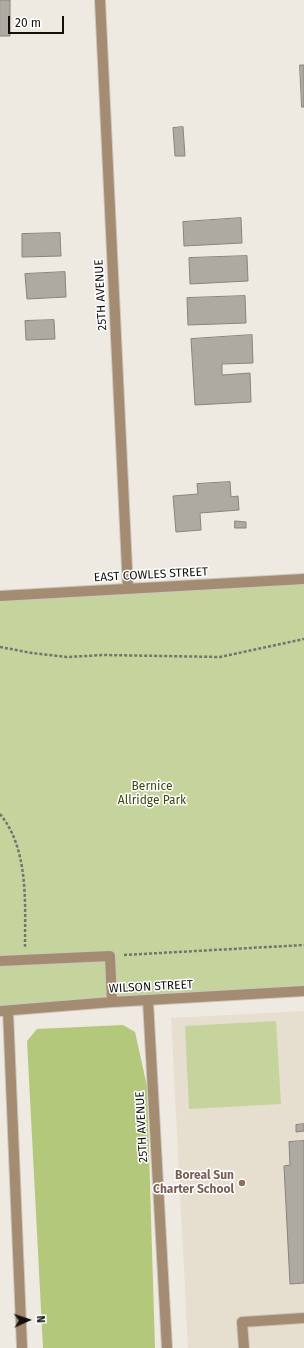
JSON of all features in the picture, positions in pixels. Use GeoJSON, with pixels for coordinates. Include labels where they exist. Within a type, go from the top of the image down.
{"type":"FeatureCollection","features":[{"type":"Feature","properties":{"kind":"street","name":"25TH AVENUE"},"geometry":{"type":"LineString","coordinates":[[100,0],[128,589]]}},
{"type":"Feature","properties":{"kind":"street","name":"EAST COWLES STREET"},"geometry":{"type":"LineString","coordinates":[[0,596],[304,578]]}},
{"type":"Feature","properties":{"kind":"street"},"geometry":{"type":"LineString","coordinates":[[0,961],[110,956],[112,1002]]}},
{"type":"Feature","properties":{"kind":"street","name":"WILSON STREET"},"geometry":{"type":"LineString","coordinates":[[4,1011],[112,1002],[304,991]]}},
{"type":"Feature","properties":{"kind":"street","name":"25TH AVENUE"},"geometry":{"type":"LineString","coordinates":[[148,1001],[167,1348]]}},
{"type":"Feature","properties":{"kind":"street"},"geometry":{"type":"LineString","coordinates":[[4,1011],[22,1348]]}},
{"type":"Feature","properties":{"kind":"street"},"geometry":{"type":"LineString","coordinates":[[244,1348],[242,1322],[304,1318]]}},
{"type":"Feature","properties":{"kind":"path"},"geometry":{"type":"LineString","coordinates":[[0,647],[32,653],[67,657],[104,655],[220,657],[304,639]]}},
{"type":"Feature","properties":{"kind":"path"},"geometry":{"type":"LineString","coordinates":[[0,814],[15,842],[21,865],[24,886],[26,960]]}},
{"type":"Feature","properties":{"kind":"path"},"geometry":{"type":"LineString","coordinates":[[110,956],[304,945]]}},
{"type":"Feature","properties":{"kind":"shaded area","name":"Boreal Sun Charter School"},"geometry":{"type":"Polygon","coordinates":[[[304,1011],[304,1348],[188,1348],[171,1018],[304,1011]]]}},
{"type":"Feature","properties":{"kind":"green space","name":"Bernice Allridge Park"},"geometry":{"type":"Polygon","coordinates":[[[304,579],[304,991],[0,1009],[0,596],[304,579]]]}},
{"type":"Feature","properties":{"kind":"green space"},"geometry":{"type":"Polygon","coordinates":[[[276,1021],[281,1104],[189,1109],[185,1026],[276,1021]]]}},
{"type":"Feature","properties":{"kind":"green space"},"geometry":{"type":"Polygon","coordinates":[[[123,1025],[135,1032],[147,1086],[155,1348],[43,1348],[27,1041],[37,1029],[123,1025]]]}},
{"type":"Feature","properties":{"kind":"building"},"geometry":{"type":"Polygon","coordinates":[[[0,0],[10,0],[10,36],[0,36],[0,0]]]}},
{"type":"Feature","properties":{"kind":"building"},"geometry":{"type":"Polygon","coordinates":[[[300,65],[304,65],[304,107],[302,107],[300,65]]]}},
{"type":"Feature","properties":{"kind":"building"},"geometry":{"type":"Polygon","coordinates":[[[183,127],[185,156],[175,156],[173,128],[183,127]]]}},
{"type":"Feature","properties":{"kind":"building"},"geometry":{"type":"Polygon","coordinates":[[[241,218],[242,243],[184,246],[183,222],[241,218]]]}},
{"type":"Feature","properties":{"kind":"building"},"geometry":{"type":"Polygon","coordinates":[[[60,233],[61,256],[22,257],[22,234],[60,233]]]}},
{"type":"Feature","properties":{"kind":"building"},"geometry":{"type":"Polygon","coordinates":[[[247,256],[248,281],[190,284],[189,258],[247,256]]]}},
{"type":"Feature","properties":{"kind":"building"},"geometry":{"type":"Polygon","coordinates":[[[65,272],[66,297],[27,299],[25,274],[65,272]]]}},
{"type":"Feature","properties":{"kind":"building"},"geometry":{"type":"Polygon","coordinates":[[[245,296],[246,323],[188,325],[187,298],[245,296]]]}},
{"type":"Feature","properties":{"kind":"building"},"geometry":{"type":"Polygon","coordinates":[[[54,320],[55,339],[26,340],[25,321],[54,320]]]}},
{"type":"Feature","properties":{"kind":"building"},"geometry":{"type":"Polygon","coordinates":[[[252,335],[253,363],[222,364],[222,375],[250,373],[251,402],[195,405],[191,339],[252,335]]]}},
{"type":"Feature","properties":{"kind":"building"},"geometry":{"type":"Polygon","coordinates":[[[230,482],[231,497],[238,496],[239,510],[200,513],[201,530],[176,532],[173,496],[198,494],[197,484],[230,482]]]}},
{"type":"Feature","properties":{"kind":"building"},"geometry":{"type":"Polygon","coordinates":[[[235,521],[246,522],[246,528],[235,528],[235,521]]]}},
{"type":"Feature","properties":{"kind":"building"},"geometry":{"type":"Polygon","coordinates":[[[304,1124],[304,1131],[296,1132],[296,1125],[304,1124]]]}},
{"type":"Feature","properties":{"kind":"building"},"geometry":{"type":"Polygon","coordinates":[[[304,1141],[304,1283],[290,1284],[284,1166],[290,1165],[289,1142],[304,1141]]]}},
{"type":"Feature","properties":{"kind":"place","name":"Boreal Sun Charter School"},"geometry":{"type":"Point","coordinates":[242,1183]}}]}
